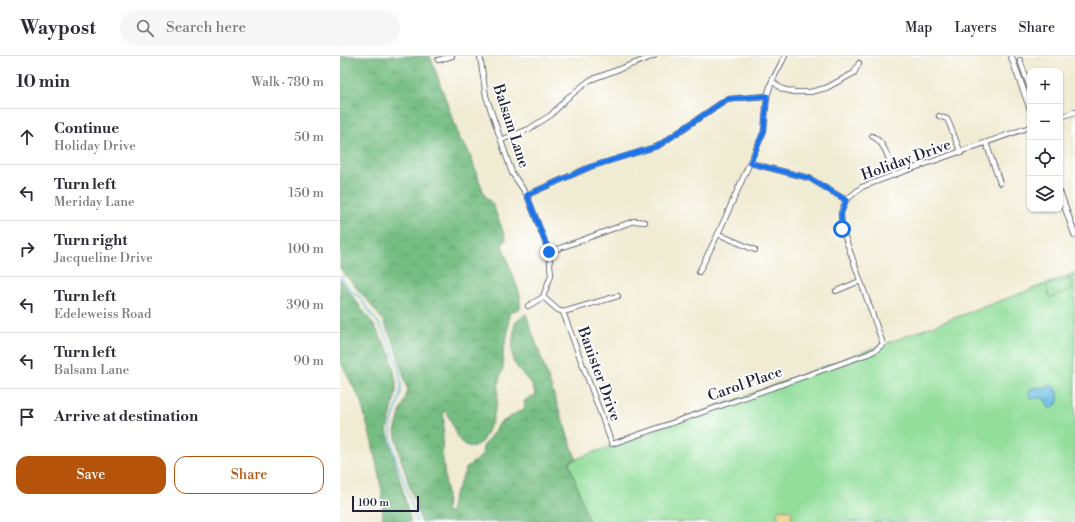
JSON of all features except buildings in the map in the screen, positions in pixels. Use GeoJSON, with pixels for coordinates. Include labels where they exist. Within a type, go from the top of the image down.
{"type":"FeatureCollection","features":[{"type":"Feature","properties":{"kind":"street"},"geometry":{"type":"LineString","coordinates":[[438,60],[452,56]]}},
{"type":"Feature","properties":{"kind":"street","name":"Balsam Lane"},"geometry":{"type":"LineString","coordinates":[[480,56],[486,96],[512,173],[527,195],[549,252],[551,275],[543,297]]}},
{"type":"Feature","properties":{"kind":"street"},"geometry":{"type":"LineString","coordinates":[[501,140],[529,129],[551,115],[566,99],[590,80],[654,56]]}},
{"type":"Feature","properties":{"kind":"street"},"geometry":{"type":"LineString","coordinates":[[699,272],[718,234],[764,131],[767,96],[772,81],[785,56]]}},
{"type":"Feature","properties":{"kind":"street"},"geometry":{"type":"LineString","coordinates":[[1011,56],[1029,104]]}},
{"type":"Feature","properties":{"kind":"street"},"geometry":{"type":"LineString","coordinates":[[1020,60],[1027,80]]}},
{"type":"Feature","properties":{"kind":"street"},"geometry":{"type":"LineString","coordinates":[[772,81],[782,89],[794,92],[810,92],[826,88],[854,73],[859,63]]}},
{"type":"Feature","properties":{"kind":"street"},"geometry":{"type":"LineString","coordinates":[[527,195],[590,167],[658,146],[727,99],[767,96]]}},
{"type":"Feature","properties":{"kind":"street"},"geometry":{"type":"LineString","coordinates":[[1063,116],[1075,112]]}},
{"type":"Feature","properties":{"kind":"street"},"geometry":{"type":"LineString","coordinates":[[939,116],[947,120],[949,123],[961,152]]}},
{"type":"Feature","properties":{"kind":"street","name":"Holiday Drive"},"geometry":{"type":"LineString","coordinates":[[846,200],[862,187],[1027,129]]}},
{"type":"Feature","properties":{"kind":"street"},"geometry":{"type":"LineString","coordinates":[[872,136],[878,139],[882,144],[894,175]]}},
{"type":"Feature","properties":{"kind":"street"},"geometry":{"type":"LineString","coordinates":[[986,143],[1000,183]]}},
{"type":"Feature","properties":{"kind":"street"},"geometry":{"type":"LineString","coordinates":[[750,163],[809,178],[846,200],[841,214],[842,229],[860,282],[836,291]]}},
{"type":"Feature","properties":{"kind":"street"},"geometry":{"type":"LineString","coordinates":[[1063,201],[1075,235]]}},
{"type":"Feature","properties":{"kind":"street"},"geometry":{"type":"LineString","coordinates":[[549,252],[634,221],[646,222]]}},
{"type":"Feature","properties":{"kind":"street"},"geometry":{"type":"LineString","coordinates":[[718,234],[754,250]]}},
{"type":"Feature","properties":{"kind":"street","name":"Carol Place"},"geometry":{"type":"LineString","coordinates":[[612,444],[876,350],[883,344],[860,282]]}},
{"type":"Feature","properties":{"kind":"street"},"geometry":{"type":"LineString","coordinates":[[528,306],[543,297],[558,310],[563,312],[618,296]]}},
{"type":"Feature","properties":{"kind":"street","name":"Banister Drive"},"geometry":{"type":"LineString","coordinates":[[563,312],[612,444]]}},
{"type":"Feature","properties":{"kind":"green space"},"geometry":{"type":"Polygon","coordinates":[[[340,56],[430,56],[460,139],[468,150],[485,196],[493,205],[506,239],[502,245],[520,295],[520,308],[509,313],[508,332],[503,353],[503,368],[499,380],[497,403],[492,422],[482,441],[474,447],[467,446],[461,442],[455,432],[451,420],[443,410],[444,420],[442,451],[447,497],[446,514],[450,511],[453,498],[467,467],[482,456],[483,447],[500,423],[525,408],[524,401],[530,397],[536,396],[532,385],[513,361],[512,347],[515,323],[526,314],[576,459],[569,462],[589,522],[421,522],[401,459],[395,432],[408,391],[395,346],[383,320],[340,268],[340,56]]]}},
{"type":"Feature","properties":{"kind":"green space"},"geometry":{"type":"Polygon","coordinates":[[[1075,273],[1075,522],[589,522],[568,462],[1075,273]]]}},
{"type":"Feature","properties":{"kind":"green space"},"geometry":{"type":"Polygon","coordinates":[[[1069,278],[1073,289],[1050,298],[1046,286],[1069,278]]]}},
{"type":"Feature","properties":{"kind":"green space"},"geometry":{"type":"Polygon","coordinates":[[[340,279],[375,327],[390,353],[396,381],[396,392],[387,431],[411,522],[383,522],[382,491],[372,442],[360,399],[340,361],[340,279]]]}},
{"type":"Feature","properties":{"kind":"sand"},"geometry":{"type":"Polygon","coordinates":[[[785,509],[792,512],[791,522],[779,522],[777,511],[785,509]]]}},
{"type":"Feature","properties":{"kind":"water"},"geometry":{"type":"Polygon","coordinates":[[[1052,386],[1057,390],[1058,402],[1052,408],[1049,408],[1044,398],[1030,398],[1029,392],[1032,388],[1052,386]]]}},
{"type":"Feature","properties":{"kind":"waterway"},"geometry":{"type":"LineString","coordinates":[[340,276],[353,293],[359,296],[377,321],[395,357],[401,387],[400,396],[392,421],[391,437],[416,522]]}},
{"type":"Feature","properties":{"kind":"route"},"geometry":{"type":"LineString","coordinates":[[549,252],[527,195],[590,167],[658,146],[727,99],[767,96],[764,131],[750,163],[809,178],[846,200],[841,214],[842,229]]}}]}
